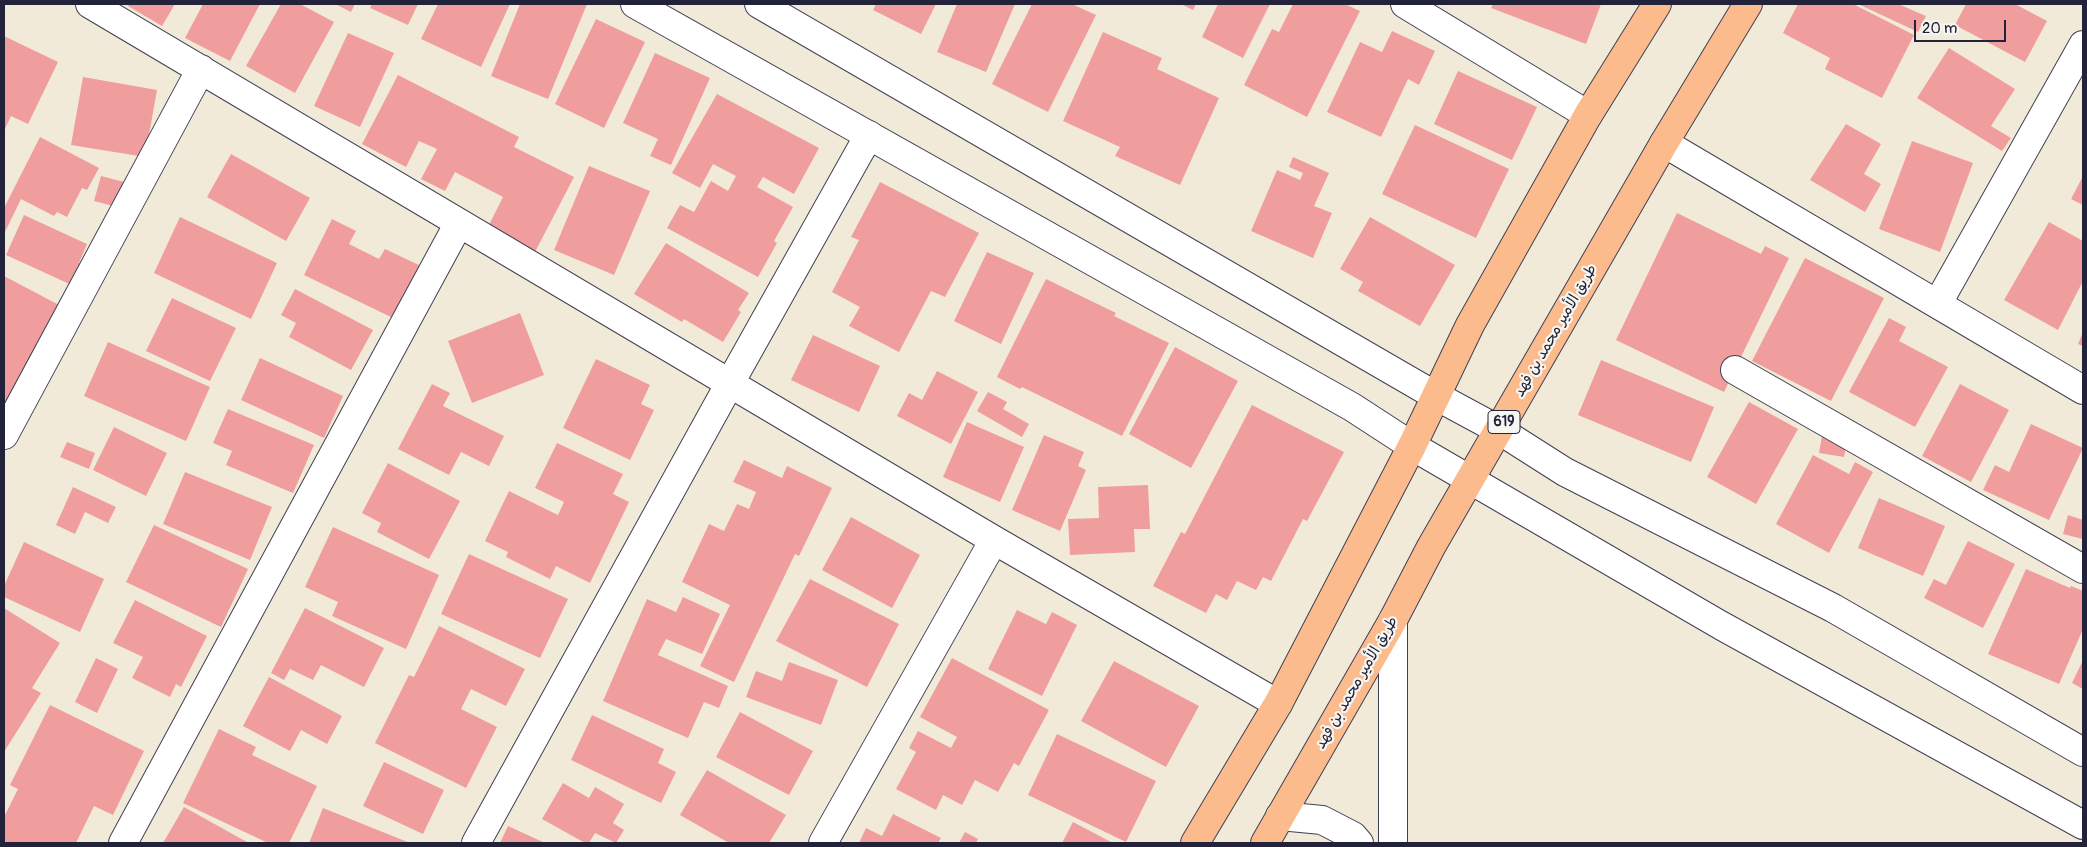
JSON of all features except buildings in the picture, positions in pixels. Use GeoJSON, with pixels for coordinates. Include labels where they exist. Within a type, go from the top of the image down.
{"type":"FeatureCollection","features":[{"type":"Feature","properties":{"kind":"highway"},"geometry":{"type":"LineString","coordinates":[[1195,843],[1278,704],[1412,446],[1470,325],[1588,115],[1657,4]]}},
{"type":"Feature","properties":{"kind":"highway","name":"طريق الأمير محمد بن فهد"},"geometry":{"type":"LineString","coordinates":[[1265,843],[1393,620],[1431,548],[1664,143],[1748,4]]}},
{"type":"Feature","properties":{"kind":"street"},"geometry":{"type":"LineString","coordinates":[[90,4],[994,540],[1278,704]]}},
{"type":"Feature","properties":{"kind":"street"},"geometry":{"type":"LineString","coordinates":[[635,4],[1352,407],[1412,446],[1722,626],[2078,816]]}},
{"type":"Feature","properties":{"kind":"street"},"geometry":{"type":"LineString","coordinates":[[759,4],[1436,396],[1499,430],[1565,472],[1832,608],[2083,752]]}},
{"type":"Feature","properties":{"kind":"street"},"geometry":{"type":"LineString","coordinates":[[1405,4],[1588,115]]}},
{"type":"Feature","properties":{"kind":"street"},"geometry":{"type":"LineString","coordinates":[[1938,302],[2083,45]]}},
{"type":"Feature","properties":{"kind":"street"},"geometry":{"type":"LineString","coordinates":[[4,435],[201,69]]}},
{"type":"Feature","properties":{"kind":"street"},"geometry":{"type":"LineString","coordinates":[[476,843],[869,136]]}},
{"type":"Feature","properties":{"kind":"street"},"geometry":{"type":"LineString","coordinates":[[1664,143],[1938,302],[2083,390]]}},
{"type":"Feature","properties":{"kind":"street"},"geometry":{"type":"LineString","coordinates":[[123,843],[459,222]]}},
{"type":"Feature","properties":{"kind":"street"},"geometry":{"type":"LineString","coordinates":[[1735,370],[2083,569]]}},
{"type":"Feature","properties":{"kind":"street"},"geometry":{"type":"LineString","coordinates":[[822,843],[994,540]]}},
{"type":"Feature","properties":{"kind":"street"},"geometry":{"type":"LineString","coordinates":[[1393,620],[1393,843]]}},
{"type":"Feature","properties":{"kind":"street"},"geometry":{"type":"LineString","coordinates":[[1280,816],[1322,820],[1353,836],[1360,843]]}}]}
